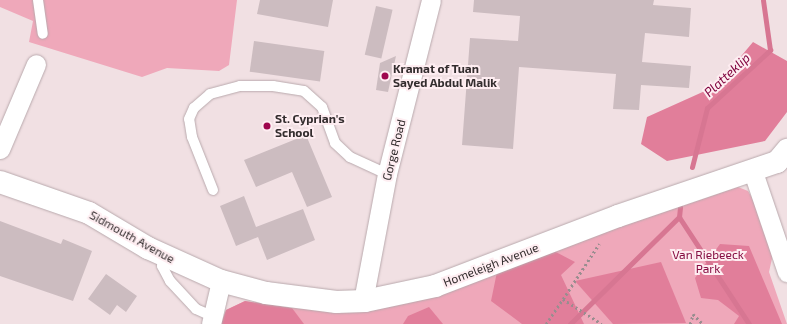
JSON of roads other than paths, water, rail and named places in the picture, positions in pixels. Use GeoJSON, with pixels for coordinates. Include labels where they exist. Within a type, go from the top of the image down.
{"type":"FeatureCollection","features":[{"type":"Feature","properties":{"kind":"street","name":"Gorge Road"},"geometry":{"type":"LineString","coordinates":[[363,301],[387,174],[431,0]]}},
{"type":"Feature","properties":{"kind":"street"},"geometry":{"type":"LineString","coordinates":[[0,149],[36,64]]}},
{"type":"Feature","properties":{"kind":"street","name":"Homeleigh Avenue"},"geometry":{"type":"LineString","coordinates":[[221,281],[310,301],[363,301],[435,286],[618,216],[753,172],[777,162],[787,150]]}},
{"type":"Feature","properties":{"kind":"street"},"geometry":{"type":"LineString","coordinates":[[753,172],[787,272]]}},
{"type":"Feature","properties":{"kind":"street","name":"Sidmouth Avenue"},"geometry":{"type":"LineString","coordinates":[[0,182],[89,213],[164,255],[221,281]]}},
{"type":"Feature","properties":{"kind":"street"},"geometry":{"type":"LineString","coordinates":[[211,320],[221,281]]}},
{"type":"Feature","properties":{"kind":"lane"},"geometry":{"type":"LineString","coordinates":[[38,0],[43,34]]}},
{"type":"Feature","properties":{"kind":"lane"},"geometry":{"type":"LineString","coordinates":[[213,190],[192,137],[189,119],[194,108],[210,94],[240,86],[273,86],[310,95],[322,107],[335,143],[350,157],[387,174]]}},
{"type":"Feature","properties":{"kind":"lane"},"geometry":{"type":"LineString","coordinates":[[164,255],[162,266],[170,281],[196,309],[211,320]]}},
{"type":"Feature","properties":{"kind":"waterway","name":"Platteklip"},"geometry":{"type":"LineString","coordinates":[[692,167],[707,108],[770,50],[763,0]]}},
{"type":"Feature","properties":{"kind":"waterway","name":"Platteklip"},"geometry":{"type":"LineString","coordinates":[[570,324],[679,217],[680,207]]}},
{"type":"Feature","properties":{"kind":"waterway"},"geometry":{"type":"LineString","coordinates":[[679,217],[749,324]]}},
{"type":"Feature","properties":{"kind":"place","name":"Kramat of Tuan Sayed Abdul Malik"},"geometry":{"type":"Point","coordinates":[385,76]}},
{"type":"Feature","properties":{"kind":"place","name":"St. Cyprian's School"},"geometry":{"type":"Point","coordinates":[267,126]}},
{"type":"Feature","properties":{"kind":"park label","name":"Van Riebeeck Park"},"geometry":{"type":"Point","coordinates":[708,262]}}]}
